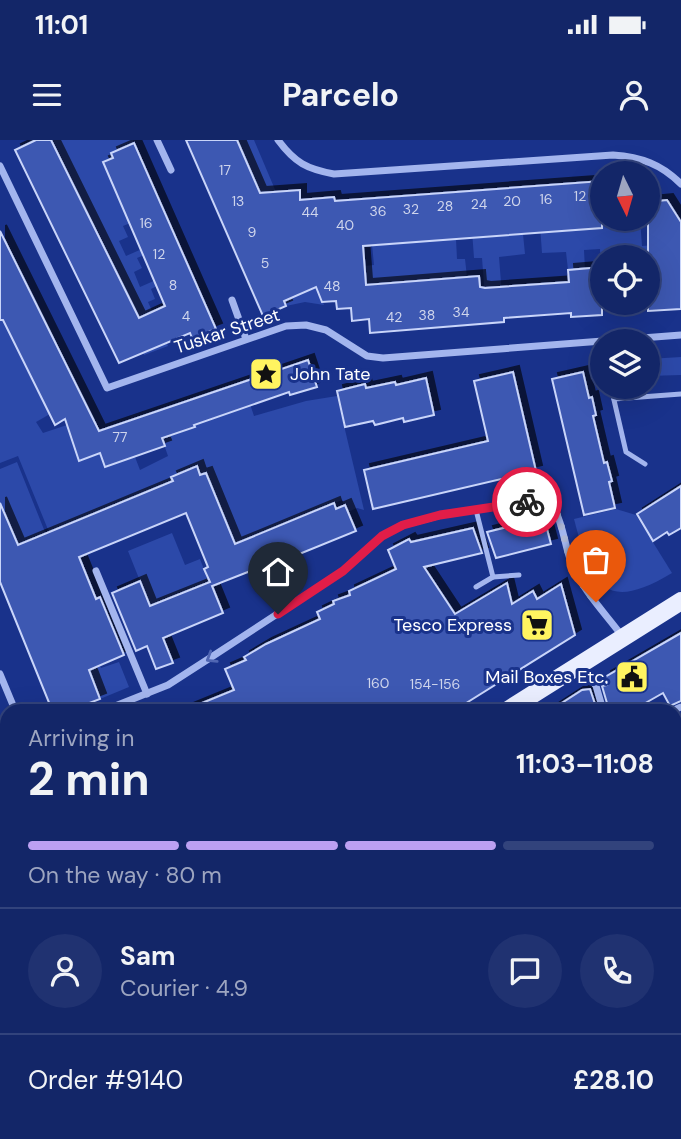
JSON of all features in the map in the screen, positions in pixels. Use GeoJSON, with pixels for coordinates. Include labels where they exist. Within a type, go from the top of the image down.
{"type":"FeatureCollection","features":[{"type":"Feature","properties":{"kind":"main road"},"geometry":{"type":"LineString","coordinates":[[518,704],[681,601]]}},
{"type":"Feature","properties":{"kind":"street"},"geometry":{"type":"LineString","coordinates":[[157,140],[171,170]]}},
{"type":"Feature","properties":{"kind":"street"},"geometry":{"type":"LineString","coordinates":[[278,140],[292,158],[310,169],[334,174],[613,155],[639,157],[664,168],[681,184]]}},
{"type":"Feature","properties":{"kind":"street","name":"Tuskar Street"},"geometry":{"type":"LineString","coordinates":[[0,166],[107,388],[286,326],[306,325],[326,330],[367,356],[383,358],[590,342]]}},
{"type":"Feature","properties":{"kind":"street"},"geometry":{"type":"LineString","coordinates":[[232,300],[246,339]]}},
{"type":"Feature","properties":{"kind":"street","name":"Tuskar Street"},"geometry":{"type":"LineString","coordinates":[[660,337],[681,335]]}},
{"type":"Feature","properties":{"kind":"street"},"geometry":{"type":"LineString","coordinates":[[121,704],[147,694],[190,671],[343,571],[382,536],[403,525],[440,515],[540,500],[552,504],[558,513],[570,561],[579,581],[623,638]]}},
{"type":"Feature","properties":{"kind":"street"},"geometry":{"type":"LineString","coordinates":[[96,571],[147,694]]}},
{"type":"Feature","properties":{"kind":"street"},"geometry":{"type":"LineString","coordinates":[[581,664],[596,686],[601,704]]}},
{"type":"Feature","properties":{"kind":"street"},"geometry":{"type":"LineString","coordinates":[[0,674],[12,704]]}},
{"type":"Feature","properties":{"kind":"lane"},"geometry":{"type":"LineString","coordinates":[[660,396],[681,394]]}},
{"type":"Feature","properties":{"kind":"lane"},"geometry":{"type":"LineString","coordinates":[[614,399],[626,452],[645,464]]}},
{"type":"Feature","properties":{"kind":"lane"},"geometry":{"type":"LineString","coordinates":[[476,510],[493,577]]}},
{"type":"Feature","properties":{"kind":"lane"},"geometry":{"type":"LineString","coordinates":[[476,587],[493,577],[519,575]]}},
{"type":"Feature","properties":{"kind":"shaded area"},"geometry":{"type":"Polygon","coordinates":[[[51,140],[133,140],[134,143],[111,153],[113,158],[103,163],[112,183],[122,178],[126,189],[116,194],[125,214],[140,219],[123,226],[128,237],[119,241],[126,256],[151,245],[154,251],[137,258],[142,268],[134,272],[140,287],[165,276],[167,281],[151,289],[155,299],[148,302],[168,346],[144,355],[90,220],[66,170],[50,164],[61,159],[51,140]]]}},
{"type":"Feature","properties":{"kind":"shaded area"},"geometry":{"type":"Polygon","coordinates":[[[225,140],[254,140],[324,305],[305,302],[286,306],[262,197],[253,177],[233,185],[229,175],[249,166],[240,146],[225,140]]]}},
{"type":"Feature","properties":{"kind":"shaded area"},"geometry":{"type":"Polygon","coordinates":[[[567,209],[576,209],[579,230],[641,231],[642,245],[590,245],[590,250],[584,250],[586,289],[579,269],[568,270],[566,252],[542,253],[539,212],[545,233],[569,231],[567,209]]]}},
{"type":"Feature","properties":{"kind":"shaded area"},"geometry":{"type":"Polygon","coordinates":[[[510,214],[512,235],[523,234],[525,254],[499,257],[502,295],[485,297],[482,258],[474,258],[471,217],[476,216],[478,238],[502,236],[510,214]]]}},
{"type":"Feature","properties":{"kind":"shaded area"},"geometry":{"type":"Polygon","coordinates":[[[370,224],[377,245],[456,239],[457,259],[465,259],[467,277],[366,285],[364,266],[374,265],[370,224]]]}},
{"type":"Feature","properties":{"kind":"shaded area"},"geometry":{"type":"Polygon","coordinates":[[[668,244],[660,260],[660,245],[655,245],[668,244]]]}},
{"type":"Feature","properties":{"kind":"shaded area"},"geometry":{"type":"Polygon","coordinates":[[[0,301],[50,414],[36,422],[43,433],[67,425],[79,461],[89,457],[82,437],[93,434],[105,467],[114,464],[109,451],[125,460],[135,457],[140,470],[168,456],[158,428],[171,435],[195,428],[192,417],[248,398],[254,416],[306,401],[337,396],[364,510],[357,508],[348,512],[342,500],[236,545],[207,473],[200,475],[196,466],[171,476],[173,481],[49,532],[18,456],[0,463],[0,301]]]}},
{"type":"Feature","properties":{"kind":"shaded area"},"geometry":{"type":"Polygon","coordinates":[[[681,357],[681,375],[660,376],[660,358],[681,357]]]}},
{"type":"Feature","properties":{"kind":"shaded area"},"geometry":{"type":"Polygon","coordinates":[[[17,462],[53,552],[25,564],[0,503],[0,469],[17,462]]]}},
{"type":"Feature","properties":{"kind":"shaded area"},"geometry":{"type":"Polygon","coordinates":[[[616,509],[636,515],[672,573],[630,591],[616,591],[604,586],[595,576],[580,542],[574,519],[616,509]]]}},
{"type":"Feature","properties":{"kind":"shaded area"},"geometry":{"type":"Polygon","coordinates":[[[172,533],[185,565],[200,559],[209,582],[150,606],[128,551],[172,533]]]}},
{"type":"Feature","properties":{"kind":"shaded area"},"geometry":{"type":"Polygon","coordinates":[[[56,558],[101,668],[119,662],[129,687],[100,699],[95,685],[83,690],[56,558]]]}},
{"type":"Feature","properties":{"kind":"building"},"geometry":{"type":"Polygon","coordinates":[[[36,140],[51,140],[139,318],[165,306],[103,162],[113,158],[111,153],[134,143],[216,329],[192,338],[190,333],[119,363],[15,150],[36,140]]]}},
{"type":"Feature","properties":{"kind":"building"},"geometry":{"type":"Polygon","coordinates":[[[186,140],[237,140],[260,193],[300,190],[300,200],[334,197],[335,201],[590,182],[590,229],[363,246],[366,285],[479,276],[480,287],[485,288],[569,282],[568,270],[590,268],[590,315],[602,315],[571,317],[571,313],[504,318],[504,322],[370,333],[369,319],[352,321],[351,308],[337,309],[336,301],[322,302],[316,287],[284,301],[286,306],[263,316],[186,140]]]}},
{"type":"Feature","properties":{"kind":"building"},"geometry":{"type":"Polygon","coordinates":[[[667,200],[681,222],[681,309],[660,310],[660,245],[648,245],[648,231],[660,231],[660,201],[667,200]]]}},
{"type":"Feature","properties":{"kind":"building"},"geometry":{"type":"Polygon","coordinates":[[[0,231],[99,431],[308,360],[317,387],[290,395],[289,392],[194,425],[195,427],[162,438],[165,446],[105,467],[100,453],[79,461],[65,419],[55,425],[3,320],[0,320],[0,231]]]}},
{"type":"Feature","properties":{"kind":"building"},"geometry":{"type":"Polygon","coordinates":[[[513,372],[536,471],[373,509],[364,470],[488,441],[474,381],[513,372]]]}},
{"type":"Feature","properties":{"kind":"building"},"geometry":{"type":"Polygon","coordinates":[[[583,372],[589,398],[592,399],[596,415],[593,416],[604,463],[607,462],[612,481],[609,482],[615,508],[584,515],[552,379],[583,372]]]}},
{"type":"Feature","properties":{"kind":"building"},"geometry":{"type":"Polygon","coordinates":[[[426,378],[434,415],[404,422],[403,418],[375,425],[373,421],[345,427],[337,391],[365,384],[366,388],[426,378]]]}},
{"type":"Feature","properties":{"kind":"building"},"geometry":{"type":"Polygon","coordinates":[[[197,466],[200,475],[206,473],[235,544],[334,503],[336,509],[345,505],[356,531],[255,572],[253,570],[212,586],[223,613],[163,638],[173,663],[156,669],[147,646],[136,651],[112,593],[140,581],[150,606],[210,582],[204,569],[208,567],[186,513],[79,557],[96,599],[100,597],[124,655],[89,670],[100,699],[87,704],[50,704],[0,582],[0,503],[18,545],[173,481],[171,477],[197,466]]]}},
{"type":"Feature","properties":{"kind":"building"},"geometry":{"type":"Polygon","coordinates":[[[681,486],[681,528],[669,535],[667,532],[653,541],[637,514],[681,486]]]}},
{"type":"Feature","properties":{"kind":"building"},"geometry":{"type":"Polygon","coordinates":[[[544,518],[551,544],[496,558],[487,532],[544,518]]]}},
{"type":"Feature","properties":{"kind":"building"},"geometry":{"type":"Polygon","coordinates":[[[473,528],[482,553],[424,567],[455,614],[507,583],[512,604],[533,591],[537,599],[561,584],[575,635],[465,704],[200,704],[234,690],[225,669],[246,660],[244,657],[266,644],[320,619],[317,612],[334,604],[333,601],[350,595],[349,591],[396,569],[388,550],[409,539],[411,542],[473,528]]]}},
{"type":"Feature","properties":{"kind":"building"},"geometry":{"type":"Polygon","coordinates":[[[681,633],[681,701],[669,704],[663,693],[644,704],[607,704],[602,686],[607,685],[605,677],[681,633]]]}},
{"type":"Feature","properties":{"kind":"building"},"geometry":{"type":"Polygon","coordinates":[[[590,689],[595,704],[560,704],[582,690],[590,689]]]}},
{"type":"Feature","properties":{"kind":"way so far"},"geometry":{"type":"LineString","coordinates":[[527,502],[540,500],[552,504],[558,513],[570,561],[579,581],[596,602]]}},
{"type":"Feature","properties":{"kind":"place","name":"John Tate"},"geometry":{"type":"Point","coordinates":[266,374]}},
{"type":"Feature","properties":{"kind":"place","name":"Tesco Express"},"geometry":{"type":"Point","coordinates":[537,625]}},
{"type":"Feature","properties":{"kind":"place","name":"Mail Boxes Etc."},"geometry":{"type":"Point","coordinates":[632,677]}},
{"type":"Feature","properties":{"kind":"route"},"geometry":{"type":"LineString","coordinates":[[278,614],[343,571],[382,536],[403,525],[440,515],[527,502]]}}]}
